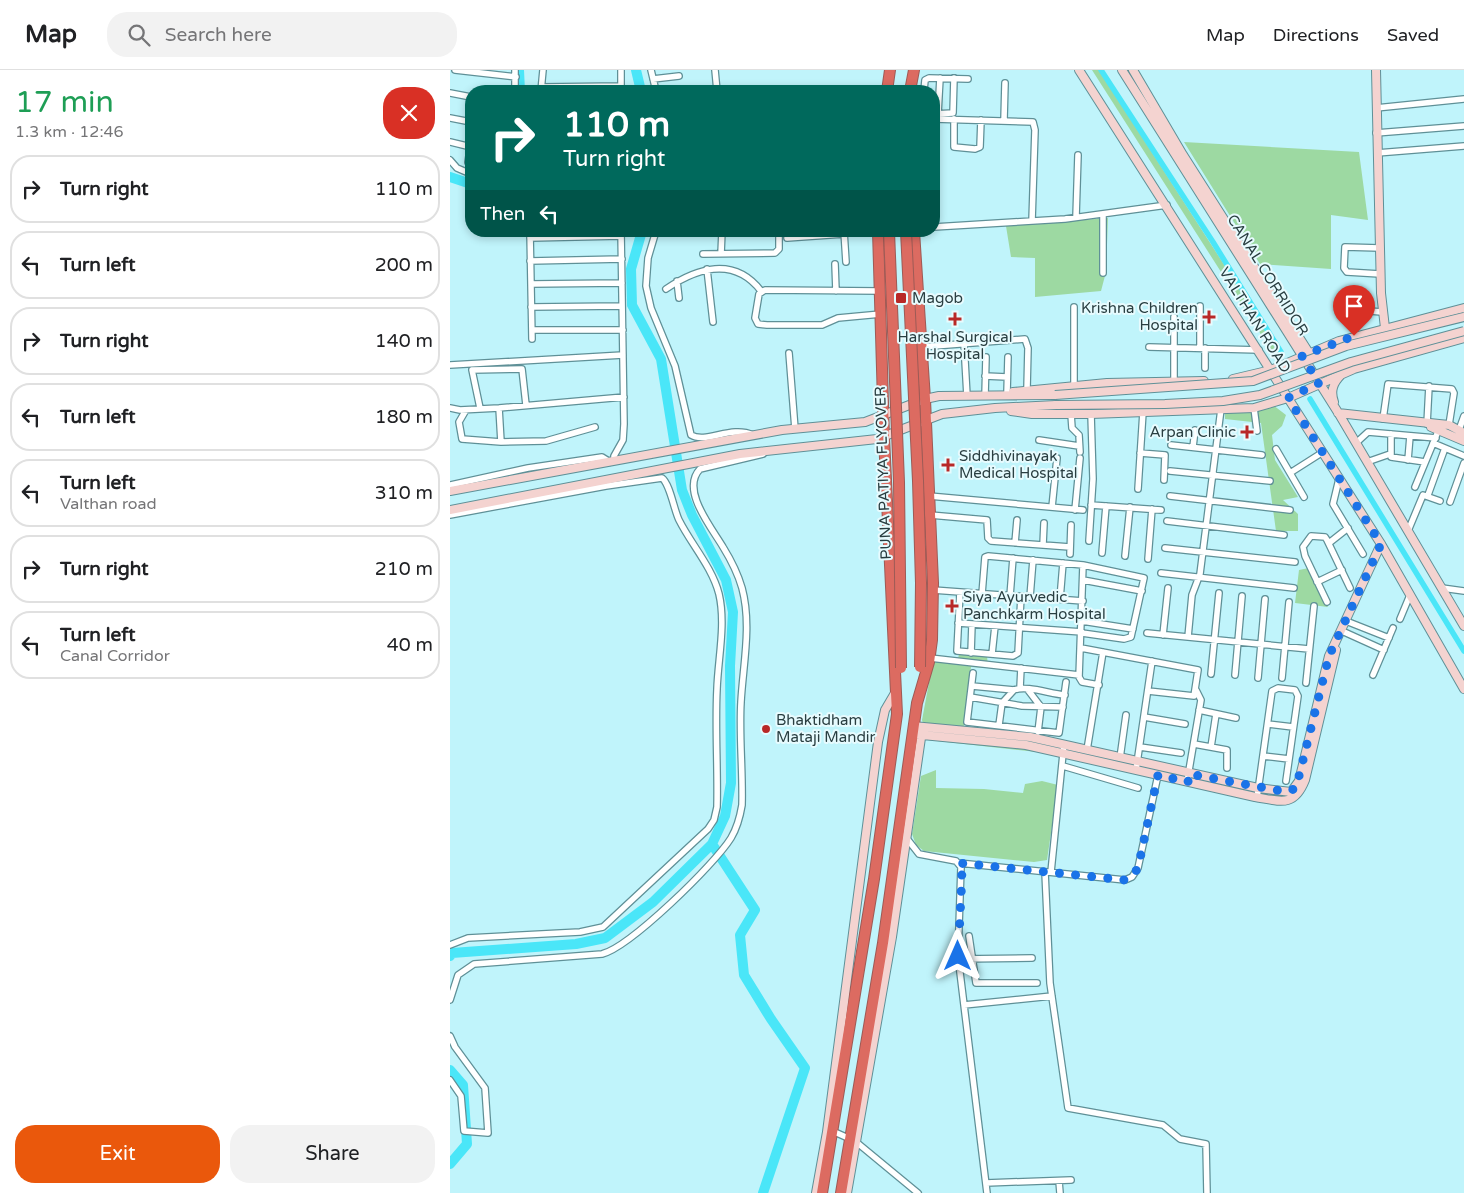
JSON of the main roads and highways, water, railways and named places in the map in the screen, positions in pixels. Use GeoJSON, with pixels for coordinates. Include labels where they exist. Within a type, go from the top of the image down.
{"type":"FeatureCollection","features":[{"type":"Feature","properties":{"kind":"highway"},"geometry":{"type":"LineString","coordinates":[[883,85],[884,70]]}},
{"type":"Feature","properties":{"kind":"highway"},"geometry":{"type":"LineString","coordinates":[[888,85],[890,70]]}},
{"type":"Feature","properties":{"kind":"highway"},"geometry":{"type":"LineString","coordinates":[[904,85],[907,70]]}},
{"type":"Feature","properties":{"kind":"highway"},"geometry":{"type":"LineString","coordinates":[[911,85],[914,70]]}},
{"type":"Feature","properties":{"kind":"highway"},"geometry":{"type":"LineString","coordinates":[[822,1193],[842,1048],[874,879],[897,714],[884,437],[878,237]]}},
{"type":"Feature","properties":{"kind":"highway","name":"PUNA PATIYA FLYOVER"},"geometry":{"type":"LineString","coordinates":[[889,237],[899,482],[902,668],[897,714]]}},
{"type":"Feature","properties":{"kind":"highway"},"geometry":{"type":"LineString","coordinates":[[841,1193],[852,1139],[866,1042],[907,810],[917,730],[921,583],[906,237]]}},
{"type":"Feature","properties":{"kind":"highway"},"geometry":{"type":"LineString","coordinates":[[914,237],[925,399],[933,590],[930,658],[917,703]]}},
{"type":"Feature","properties":{"kind":"highway"},"geometry":{"type":"LineString","coordinates":[[883,943],[892,937]]}},
{"type":"Feature","properties":{"kind":"highway"},"geometry":{"type":"LineString","coordinates":[[866,1042],[875,1031]]}},
{"type":"Feature","properties":{"kind":"main road","name":"VALTHAN ROAD"},"geometry":{"type":"LineString","coordinates":[[1079,70],[1167,205],[1381,544],[1464,689]]}},
{"type":"Feature","properties":{"kind":"main road","name":"CANAL CORRIDOR"},"geometry":{"type":"LineString","coordinates":[[1122,70],[1306,354],[1319,383],[1442,588],[1460,614],[1464,626]]}},
{"type":"Feature","properties":{"kind":"main road"},"geometry":{"type":"LineString","coordinates":[[1133,70],[1183,155],[1306,354]]}},
{"type":"Feature","properties":{"kind":"main road"},"geometry":{"type":"LineString","coordinates":[[1376,70],[1380,274],[1382,312],[1385,328]]}},
{"type":"Feature","properties":{"kind":"main road"},"geometry":{"type":"LineString","coordinates":[[997,396],[1027,389],[1236,379],[1271,370],[1339,341],[1464,308]]}},
{"type":"Feature","properties":{"kind":"main road"},"geometry":{"type":"LineString","coordinates":[[450,491],[739,437],[865,422],[925,399],[967,396],[1056,395],[1193,387],[1254,381],[1346,346],[1464,317]]}},
{"type":"Feature","properties":{"kind":"main road"},"geometry":{"type":"LineString","coordinates":[[450,510],[740,454],[871,440],[884,437],[942,414],[995,408],[1056,405],[1165,404],[1223,401],[1260,395],[1351,362],[1464,331]]}},
{"type":"Feature","properties":{"kind":"main road"},"geometry":{"type":"LineString","coordinates":[[995,408],[1032,414],[1092,414],[1254,408],[1288,398],[1343,373],[1464,338]]}},
{"type":"Feature","properties":{"kind":"main road"},"geometry":{"type":"LineString","coordinates":[[1343,373],[1336,380],[1332,395],[1339,414],[1450,426],[1462,431]]}},
{"type":"Feature","properties":{"kind":"main road"},"geometry":{"type":"LineString","coordinates":[[1425,424],[1464,441]]}},
{"type":"Feature","properties":{"kind":"main road"},"geometry":{"type":"LineString","coordinates":[[917,730],[1026,745],[1137,766],[1188,778],[1257,798],[1286,801],[1297,796],[1301,790],[1337,643],[1381,544]]}},
{"type":"Feature","properties":{"kind":"main road"},"geometry":{"type":"LineString","coordinates":[[917,730],[1030,737],[1120,758],[1158,775],[1287,792],[1296,788],[1321,683],[1329,656],[1337,643]]}},
{"type":"Feature","properties":{"kind":"main road"},"geometry":{"type":"LineString","coordinates":[[842,1048],[878,742],[885,710],[895,693]]}},
{"type":"Feature","properties":{"kind":"main road"},"geometry":{"type":"LineString","coordinates":[[847,1193],[852,1139],[875,1031],[908,840],[907,810]]}},
{"type":"Feature","properties":{"kind":"main road"},"geometry":{"type":"LineString","coordinates":[[816,1193],[830,1130]]}},
{"type":"Feature","properties":{"kind":"waterway"},"geometry":{"type":"LineString","coordinates":[[519,70],[520,85]]}},
{"type":"Feature","properties":{"kind":"waterway"},"geometry":{"type":"LineString","coordinates":[[636,70],[640,85]]}},
{"type":"Feature","properties":{"kind":"waterway"},"geometry":{"type":"LineString","coordinates":[[1101,70],[1213,242],[1281,352]]}},
{"type":"Feature","properties":{"kind":"waterway"},"geometry":{"type":"LineString","coordinates":[[450,177],[465,182]]}},
{"type":"Feature","properties":{"kind":"waterway"},"geometry":{"type":"LineString","coordinates":[[450,956],[452,953],[576,944],[605,938],[653,902],[712,844],[725,816],[731,783],[730,666],[733,612],[726,580],[692,515],[682,490],[661,359],[632,305],[631,269],[640,237]]}},
{"type":"Feature","properties":{"kind":"waterway"},"geometry":{"type":"LineString","coordinates":[[1310,399],[1464,651]]}},
{"type":"Feature","properties":{"kind":"waterway"},"geometry":{"type":"LineString","coordinates":[[712,844],[755,910],[740,935],[744,975],[771,1019],[805,1068],[763,1193]]}},
{"type":"Feature","properties":{"kind":"waterway"},"geometry":{"type":"LineString","coordinates":[[450,1070],[463,1085],[467,1144],[450,1164]]}},
{"type":"Feature","properties":{"kind":"place","name":"Magob"},"geometry":{"type":"Point","coordinates":[901,298]}},
{"type":"Feature","properties":{"kind":"place","name":"Krishna Children Hospital"},"geometry":{"type":"Point","coordinates":[1209,317]}},
{"type":"Feature","properties":{"kind":"place","name":"Harshal Surgical Hospital"},"geometry":{"type":"Point","coordinates":[955,319]}},
{"type":"Feature","properties":{"kind":"place","name":"Arpan Clinic"},"geometry":{"type":"Point","coordinates":[1247,432]}},
{"type":"Feature","properties":{"kind":"place","name":"Siddhivinayak Medical Hospital"},"geometry":{"type":"Point","coordinates":[948,465]}},
{"type":"Feature","properties":{"kind":"place","name":"Siya Ayurvedic Panchkarm Hospital"},"geometry":{"type":"Point","coordinates":[952,606]}},
{"type":"Feature","properties":{"kind":"place","name":"Bhaktidham Mataji Mandir"},"geometry":{"type":"Point","coordinates":[766,729]}}]}
